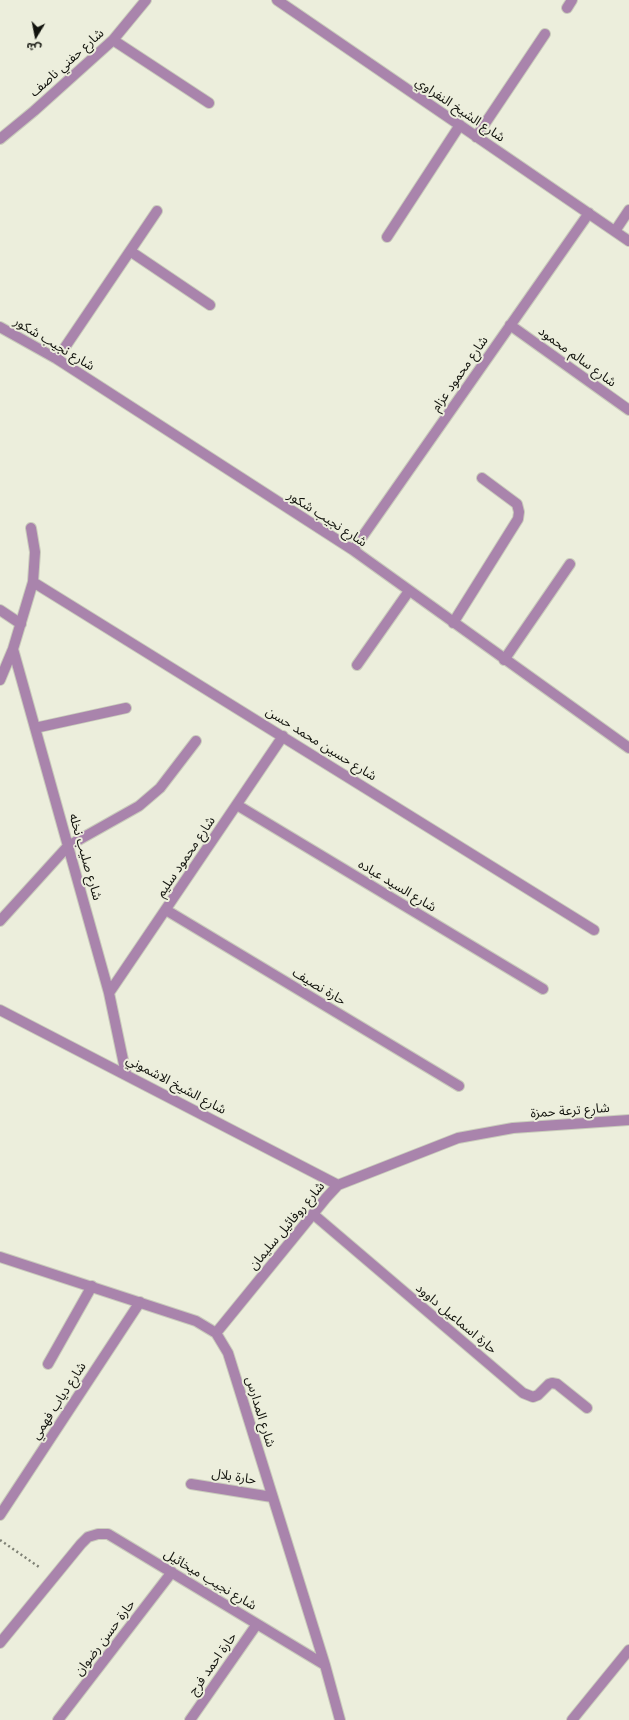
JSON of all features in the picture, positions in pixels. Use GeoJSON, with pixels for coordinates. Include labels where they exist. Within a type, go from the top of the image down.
{"type":"FeatureCollection","features":[{"type":"Feature","properties":{"kind":"street","name":"شارع حفني ناصف"},"geometry":{"type":"LineString","coordinates":[[0,139],[34,111],[113,40],[146,0]]}},
{"type":"Feature","properties":{"kind":"street","name":"شارع الشيخ النفراوي"},"geometry":{"type":"LineString","coordinates":[[277,0],[629,241]]}},
{"type":"Feature","properties":{"kind":"street"},"geometry":{"type":"LineString","coordinates":[[476,137],[545,34]]}},
{"type":"Feature","properties":{"kind":"street"},"geometry":{"type":"LineString","coordinates":[[113,40],[209,103]]}},
{"type":"Feature","properties":{"kind":"street"},"geometry":{"type":"LineString","coordinates":[[387,237],[460,126]]}},
{"type":"Feature","properties":{"kind":"street"},"geometry":{"type":"LineString","coordinates":[[615,232],[629,210]]}},
{"type":"Feature","properties":{"kind":"street"},"geometry":{"type":"LineString","coordinates":[[57,359],[157,211]]}},
{"type":"Feature","properties":{"kind":"street","name":"شارع محمود عزام"},"geometry":{"type":"LineString","coordinates":[[353,550],[589,213]]}},
{"type":"Feature","properties":{"kind":"street"},"geometry":{"type":"LineString","coordinates":[[130,251],[210,305]]}},
{"type":"Feature","properties":{"kind":"street","name":"شارع سالم محمود"},"geometry":{"type":"LineString","coordinates":[[510,325],[629,410]]}},
{"type":"Feature","properties":{"kind":"street","name":"شارع نجيب شكور"},"geometry":{"type":"LineString","coordinates":[[0,327],[57,359],[353,550],[504,660],[629,748]]}},
{"type":"Feature","properties":{"kind":"street"},"geometry":{"type":"LineString","coordinates":[[453,623],[518,519],[518,504],[482,478]]}},
{"type":"Feature","properties":{"kind":"street"},"geometry":{"type":"LineString","coordinates":[[0,680],[13,649],[33,582],[35,552],[31,528]]}},
{"type":"Feature","properties":{"kind":"street"},"geometry":{"type":"LineString","coordinates":[[504,660],[570,564]]}},
{"type":"Feature","properties":{"kind":"street","name":"شارع حسين محمد حسن"},"geometry":{"type":"LineString","coordinates":[[33,582],[594,930]]}},
{"type":"Feature","properties":{"kind":"street"},"geometry":{"type":"LineString","coordinates":[[357,665],[409,591]]}},
{"type":"Feature","properties":{"kind":"street"},"geometry":{"type":"LineString","coordinates":[[0,610],[21,624]]}},
{"type":"Feature","properties":{"kind":"street","name":"شارع صليب نخله"},"geometry":{"type":"LineString","coordinates":[[13,649],[109,993],[126,1074]]}},
{"type":"Feature","properties":{"kind":"street"},"geometry":{"type":"LineString","coordinates":[[35,728],[126,708]]}},
{"type":"Feature","properties":{"kind":"street","name":"شارع محمود سليم"},"geometry":{"type":"LineString","coordinates":[[109,993],[283,736]]}},
{"type":"Feature","properties":{"kind":"street"},"geometry":{"type":"LineString","coordinates":[[0,921],[68,846],[139,806],[160,788],[196,741]]}},
{"type":"Feature","properties":{"kind":"street","name":"شارع السيد عباده"},"geometry":{"type":"LineString","coordinates":[[237,805],[543,989]]}},
{"type":"Feature","properties":{"kind":"street","name":"حارة نصيف"},"geometry":{"type":"LineString","coordinates":[[166,910],[459,1086]]}},
{"type":"Feature","properties":{"kind":"street","name":"شارع الشيخ الاشموني"},"geometry":{"type":"LineString","coordinates":[[0,1010],[338,1185]]}},
{"type":"Feature","properties":{"kind":"street","name":"شارع ترعة حمزة"},"geometry":{"type":"LineString","coordinates":[[514,1128],[629,1120]]}},
{"type":"Feature","properties":{"kind":"street","name":"شارع روفائيل سليمان"},"geometry":{"type":"LineString","coordinates":[[216,1333],[338,1185],[458,1138],[514,1128]]}},
{"type":"Feature","properties":{"kind":"street","name":"حارة اسماعيل داوود"},"geometry":{"type":"LineString","coordinates":[[313,1214],[523,1393],[533,1397],[538,1395],[549,1384],[557,1384],[587,1408]]}},
{"type":"Feature","properties":{"kind":"street","name":"شارع المدارس"},"geometry":{"type":"LineString","coordinates":[[0,1257],[196,1321],[216,1333],[228,1353],[325,1665],[340,1720]]}},
{"type":"Feature","properties":{"kind":"street"},"geometry":{"type":"LineString","coordinates":[[48,1364],[92,1286]]}},
{"type":"Feature","properties":{"kind":"street","name":"شارع دياب فهمي"},"geometry":{"type":"LineString","coordinates":[[0,1515],[140,1302]]}},
{"type":"Feature","properties":{"kind":"street","name":"حارة بلال"},"geometry":{"type":"LineString","coordinates":[[191,1484],[272,1497]]}},
{"type":"Feature","properties":{"kind":"street","name":"شارع نجيب ميخائيل"},"geometry":{"type":"LineString","coordinates":[[54,1577],[88,1537],[98,1534],[108,1534],[325,1665]]}},
{"type":"Feature","properties":{"kind":"street","name":"حارة حسن رضوان"},"geometry":{"type":"LineString","coordinates":[[58,1720],[172,1572]]}},
{"type":"Feature","properties":{"kind":"street"},"geometry":{"type":"LineString","coordinates":[[0,1643],[54,1577]]}},
{"type":"Feature","properties":{"kind":"street","name":"حارة احمد فرج"},"geometry":{"type":"LineString","coordinates":[[190,1720],[257,1624]]}},
{"type":"Feature","properties":{"kind":"street"},"geometry":{"type":"LineString","coordinates":[[572,1720],[629,1650]]}},
{"type":"Feature","properties":{"kind":"path"},"geometry":{"type":"LineString","coordinates":[[0,1540],[54,1577]]}}]}
